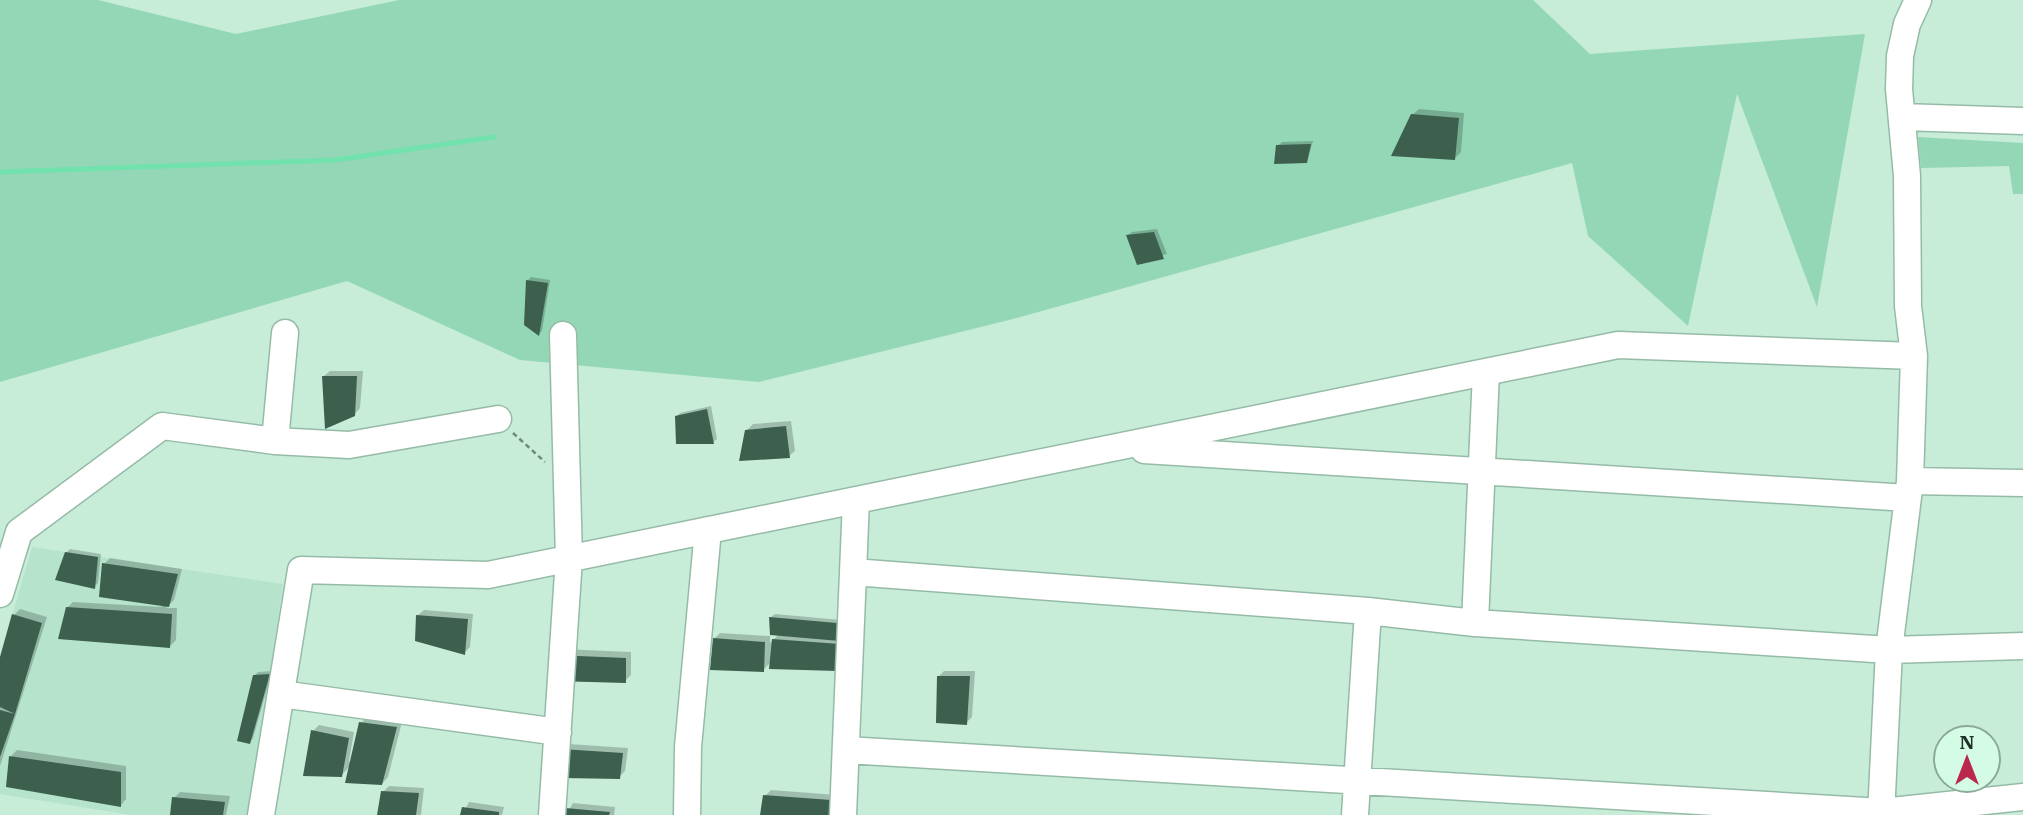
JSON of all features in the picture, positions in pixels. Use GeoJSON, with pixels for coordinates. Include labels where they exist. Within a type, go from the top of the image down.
{"type":"FeatureCollection","features":[{"type":"Feature","properties":{"kind":"street"},"geometry":{"type":"LineString","coordinates":[[1882,814],[1889,650],[1909,489],[1914,356],[1908,306],[1908,176],[1900,56],[1907,24],[1918,0]]}},
{"type":"Feature","properties":{"kind":"street"},"geometry":{"type":"LineString","coordinates":[[1902,117],[2023,121]]}},
{"type":"Feature","properties":{"kind":"street"},"geometry":{"type":"LineString","coordinates":[[275,441],[285,333]]}},
{"type":"Feature","properties":{"kind":"street"},"geometry":{"type":"LineString","coordinates":[[552,815],[569,558],[564,335]]}},
{"type":"Feature","properties":{"kind":"street"},"geometry":{"type":"LineString","coordinates":[[261,815],[300,570],[488,575],[1618,345],[1914,356]]}},
{"type":"Feature","properties":{"kind":"street"},"geometry":{"type":"LineString","coordinates":[[1475,623],[1486,372]]}},
{"type":"Feature","properties":{"kind":"street"},"geometry":{"type":"LineString","coordinates":[[0,594],[10,529],[162,426],[275,441],[349,445],[498,419]]}},
{"type":"Feature","properties":{"kind":"street"},"geometry":{"type":"LineString","coordinates":[[1107,448],[1482,471],[1909,489],[2023,483]]}},
{"type":"Feature","properties":{"kind":"street"},"geometry":{"type":"LineString","coordinates":[[844,815],[856,500]]}},
{"type":"Feature","properties":{"kind":"street"},"geometry":{"type":"LineString","coordinates":[[687,815],[688,747],[708,530]]}},
{"type":"Feature","properties":{"kind":"street"},"geometry":{"type":"LineString","coordinates":[[853,572],[1368,611],[1475,623],[1889,650],[2023,646]]}},
{"type":"Feature","properties":{"kind":"street"},"geometry":{"type":"LineString","coordinates":[[1355,815],[1368,611]]}},
{"type":"Feature","properties":{"kind":"street"},"geometry":{"type":"LineString","coordinates":[[281,694],[558,732]]}},
{"type":"Feature","properties":{"kind":"street"},"geometry":{"type":"LineString","coordinates":[[846,750],[1882,814],[2023,797]]}},
{"type":"Feature","properties":{"kind":"path"},"geometry":{"type":"LineString","coordinates":[[498,419],[568,482]]}},
{"type":"Feature","properties":{"kind":"shaded area"},"geometry":{"type":"Polygon","coordinates":[[[0,0],[98,0],[236,34],[399,0],[1533,0],[1590,54],[1865,34],[1817,307],[1737,94],[1688,326],[1588,236],[1572,163],[1013,319],[759,382],[520,360],[347,281],[0,382],[0,0]]]}},
{"type":"Feature","properties":{"kind":"shaded area"},"geometry":{"type":"Polygon","coordinates":[[[1918,137],[2023,143],[2023,194],[2013,194],[2009,166],[1921,168],[1918,137]]]}},
{"type":"Feature","properties":{"kind":"shaded area"},"geometry":{"type":"Polygon","coordinates":[[[32,547],[283,584],[249,815],[131,815],[0,794],[0,657],[32,547]]]}},
{"type":"Feature","properties":{"kind":"building"},"geometry":{"type":"Polygon","coordinates":[[[1411,114],[1459,118],[1455,160],[1391,156],[1411,114]]]}},
{"type":"Feature","properties":{"kind":"building"},"geometry":{"type":"Polygon","coordinates":[[[1311,144],[1307,163],[1274,164],[1276,145],[1311,144]]]}},
{"type":"Feature","properties":{"kind":"building"},"geometry":{"type":"Polygon","coordinates":[[[1154,232],[1164,259],[1137,265],[1126,235],[1154,232]]]}},
{"type":"Feature","properties":{"kind":"building"},"geometry":{"type":"Polygon","coordinates":[[[526,280],[548,283],[539,336],[524,325],[526,280]]]}},
{"type":"Feature","properties":{"kind":"building"},"geometry":{"type":"Polygon","coordinates":[[[322,376],[357,376],[355,416],[325,429],[322,376]]]}},
{"type":"Feature","properties":{"kind":"building"},"geometry":{"type":"Polygon","coordinates":[[[707,409],[714,444],[676,444],[675,416],[707,409]]]}},
{"type":"Feature","properties":{"kind":"building"},"geometry":{"type":"Polygon","coordinates":[[[786,426],[790,458],[739,461],[745,430],[786,426]]]}},
{"type":"Feature","properties":{"kind":"building"},"geometry":{"type":"Polygon","coordinates":[[[65,552],[98,557],[95,589],[55,580],[65,552]]]}},
{"type":"Feature","properties":{"kind":"building"},"geometry":{"type":"Polygon","coordinates":[[[102,563],[178,574],[169,607],[99,597],[102,563]]]}},
{"type":"Feature","properties":{"kind":"building"},"geometry":{"type":"Polygon","coordinates":[[[66,607],[172,614],[170,648],[58,639],[66,607]]]}},
{"type":"Feature","properties":{"kind":"building"},"geometry":{"type":"Polygon","coordinates":[[[12,614],[42,623],[15,714],[0,707],[0,657],[12,614]]]}},
{"type":"Feature","properties":{"kind":"building"},"geometry":{"type":"Polygon","coordinates":[[[416,615],[468,619],[465,655],[415,641],[416,615]]]}},
{"type":"Feature","properties":{"kind":"building"},"geometry":{"type":"Polygon","coordinates":[[[769,617],[837,623],[840,641],[770,635],[769,617]]]}},
{"type":"Feature","properties":{"kind":"building"},"geometry":{"type":"Polygon","coordinates":[[[713,638],[765,642],[764,672],[710,670],[713,638]]]}},
{"type":"Feature","properties":{"kind":"building"},"geometry":{"type":"Polygon","coordinates":[[[772,639],[840,644],[837,671],[769,669],[772,639]]]}},
{"type":"Feature","properties":{"kind":"building"},"geometry":{"type":"Polygon","coordinates":[[[554,655],[626,658],[626,683],[554,681],[554,655]]]}},
{"type":"Feature","properties":{"kind":"building"},"geometry":{"type":"Polygon","coordinates":[[[270,674],[250,744],[237,741],[253,675],[270,674]]]}},
{"type":"Feature","properties":{"kind":"building"},"geometry":{"type":"Polygon","coordinates":[[[937,676],[970,676],[967,725],[936,723],[937,676]]]}},
{"type":"Feature","properties":{"kind":"building"},"geometry":{"type":"Polygon","coordinates":[[[0,710],[15,714],[0,757],[0,710]]]}},
{"type":"Feature","properties":{"kind":"building"},"geometry":{"type":"Polygon","coordinates":[[[359,722],[397,727],[382,785],[345,783],[359,722]]]}},
{"type":"Feature","properties":{"kind":"building"},"geometry":{"type":"Polygon","coordinates":[[[311,730],[349,738],[342,777],[303,776],[311,730]]]}},
{"type":"Feature","properties":{"kind":"building"},"geometry":{"type":"Polygon","coordinates":[[[561,749],[623,753],[620,779],[564,778],[561,749]]]}},
{"type":"Feature","properties":{"kind":"building"},"geometry":{"type":"Polygon","coordinates":[[[9,756],[121,772],[121,807],[6,787],[9,756]]]}},
{"type":"Feature","properties":{"kind":"building"},"geometry":{"type":"Polygon","coordinates":[[[381,791],[419,793],[416,815],[377,815],[381,791]]]}},
{"type":"Feature","properties":{"kind":"building"},"geometry":{"type":"Polygon","coordinates":[[[763,795],[831,800],[833,815],[760,815],[763,795]]]}},
{"type":"Feature","properties":{"kind":"building"},"geometry":{"type":"Polygon","coordinates":[[[172,797],[225,802],[223,815],[170,815],[172,797]]]}},
{"type":"Feature","properties":{"kind":"building"},"geometry":{"type":"Polygon","coordinates":[[[462,807],[499,812],[499,815],[460,815],[462,807]]]}},
{"type":"Feature","properties":{"kind":"building"},"geometry":{"type":"Polygon","coordinates":[[[565,808],[610,812],[609,815],[564,815],[565,808]]]}},
{"type":"Feature","properties":{"kind":"waterway"},"geometry":{"type":"LineString","coordinates":[[0,172],[335,160],[494,137]]}}]}
